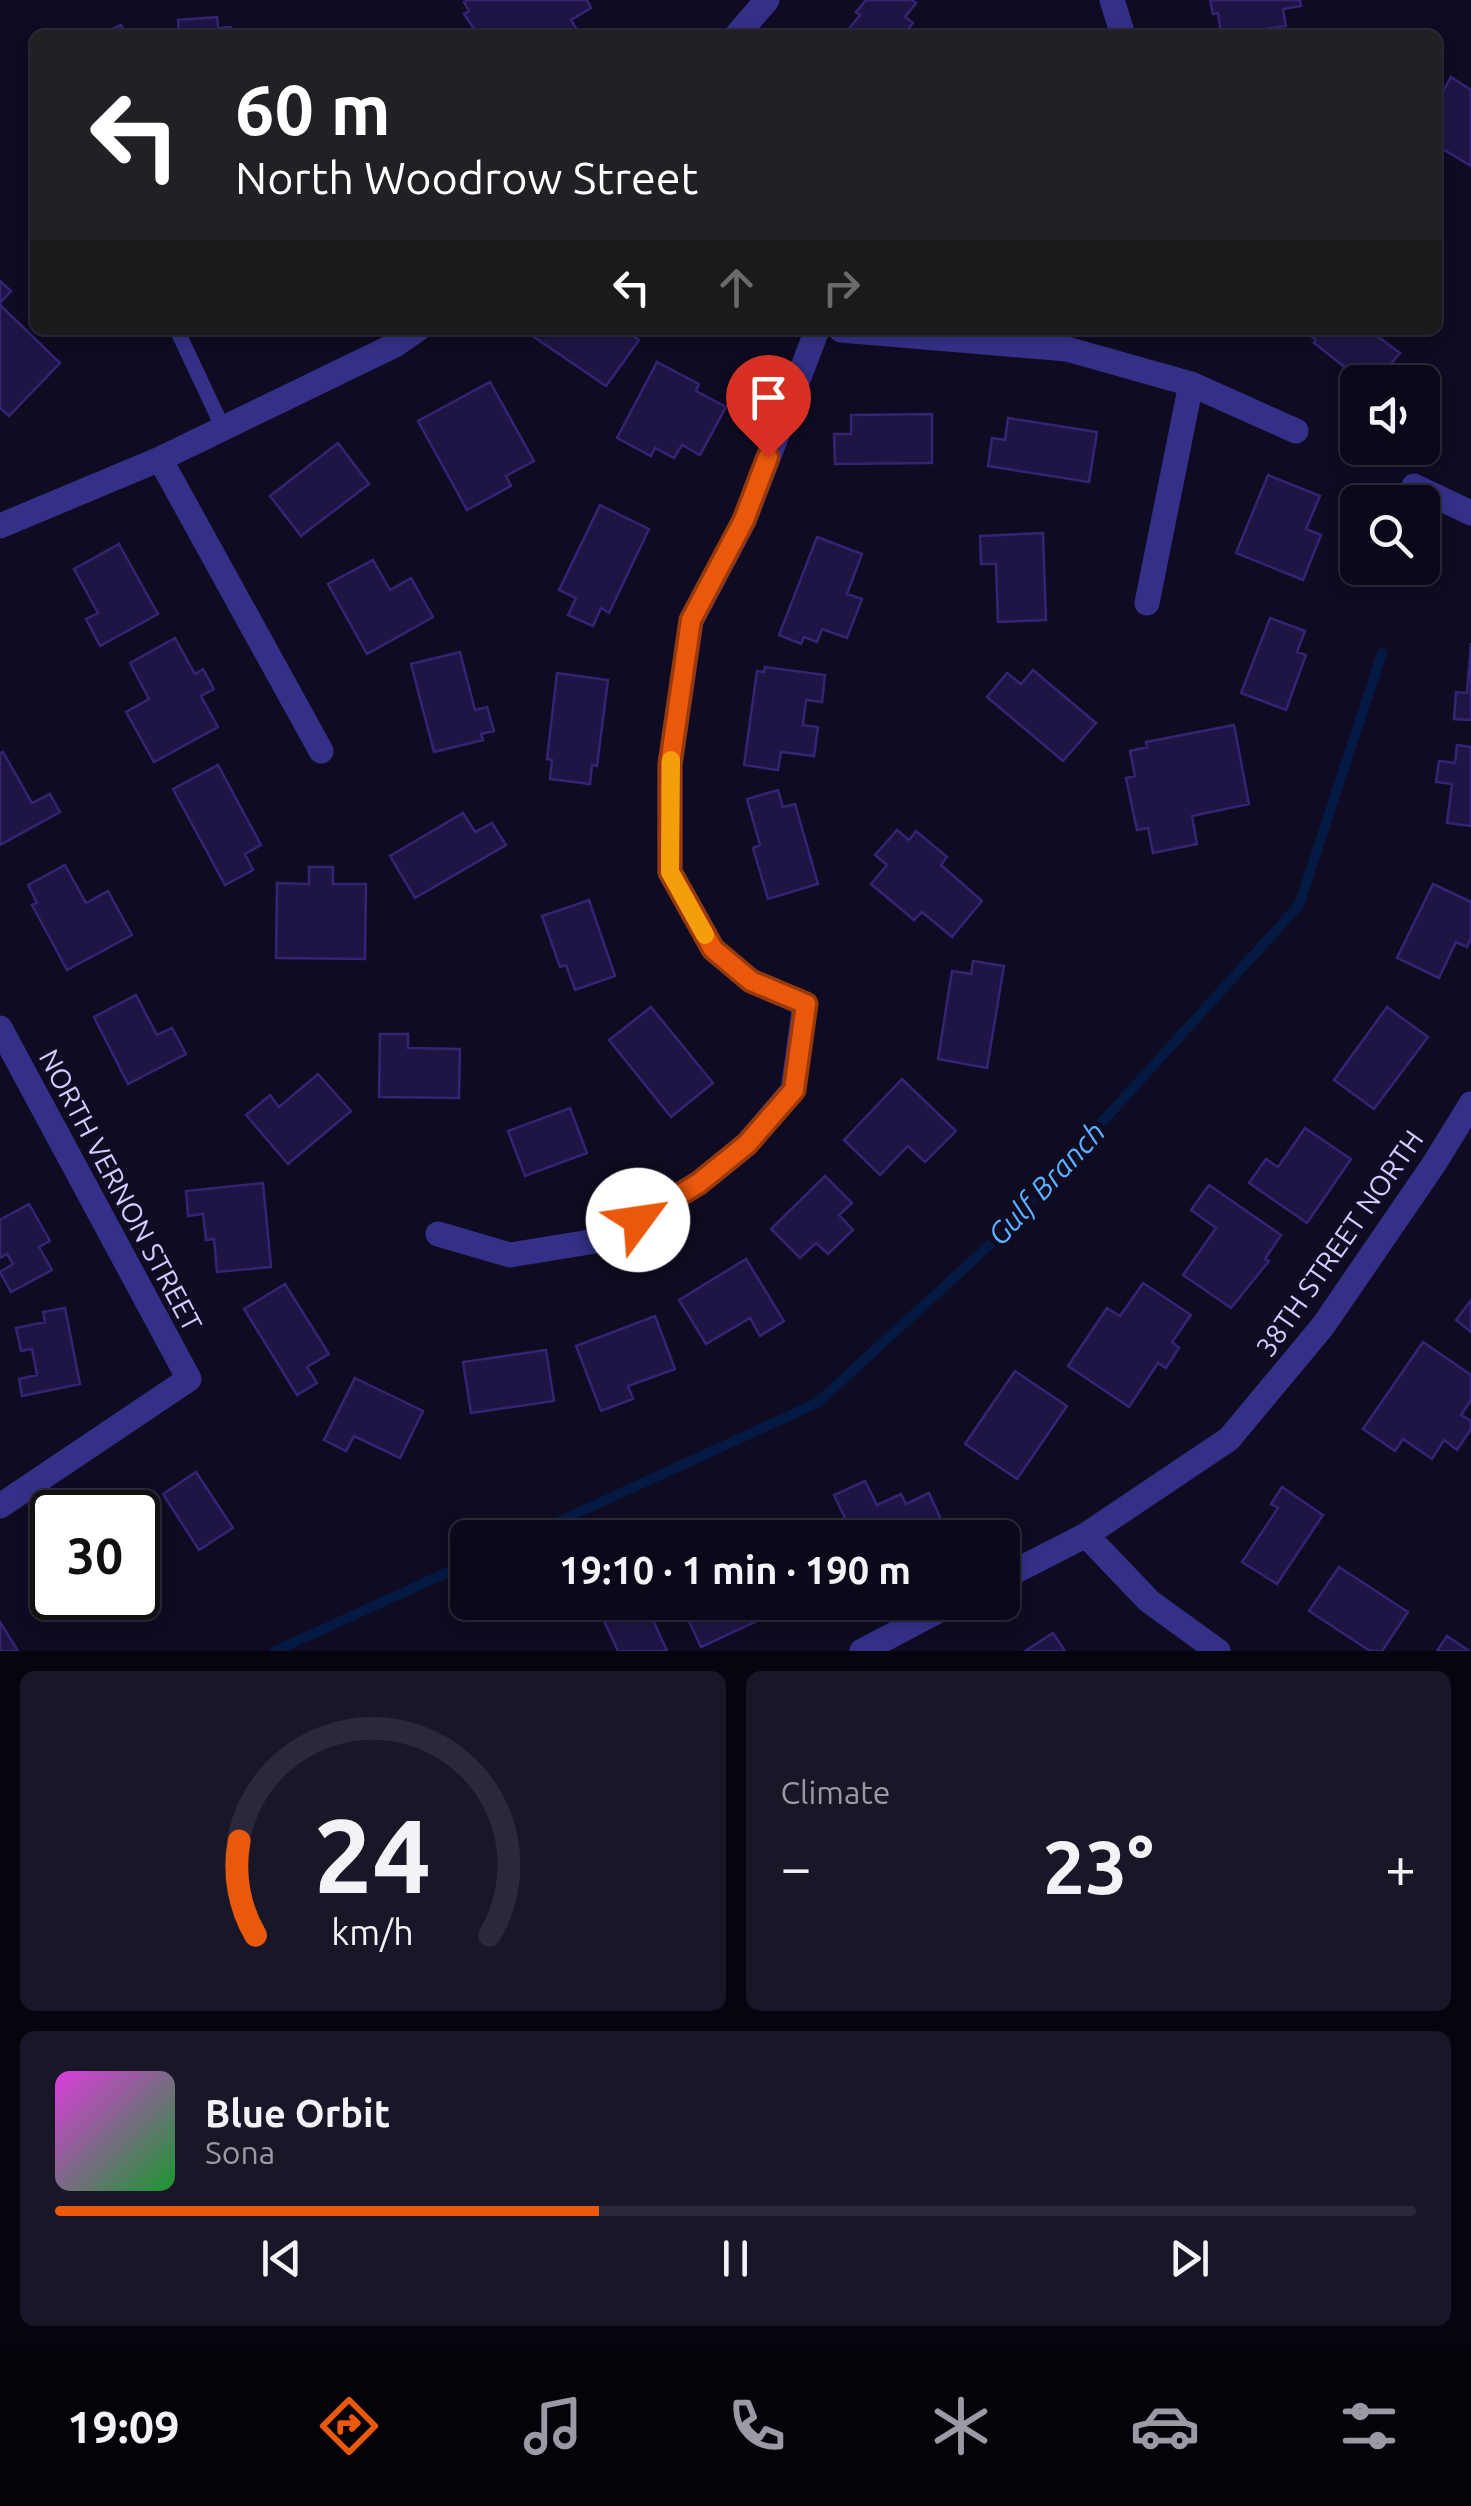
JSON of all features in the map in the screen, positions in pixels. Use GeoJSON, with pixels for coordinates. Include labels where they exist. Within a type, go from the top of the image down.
{"type":"FeatureCollection","features":[{"type":"Feature","properties":{"kind":"street"},"geometry":{"type":"LineString","coordinates":[[741,30],[767,0]]}},
{"type":"Feature","properties":{"kind":"street"},"geometry":{"type":"LineString","coordinates":[[1112,0],[1121,30]]}},
{"type":"Feature","properties":{"kind":"street"},"geometry":{"type":"LineString","coordinates":[[0,526],[160,459],[410,335]]}},
{"type":"Feature","properties":{"kind":"street"},"geometry":{"type":"LineString","coordinates":[[438,1234],[510,1256],[608,1239],[711,1174],[747,1144],[794,1090],[806,1004],[751,981],[713,949],[670,872],[670,764],[691,620],[744,520],[815,335]]}},
{"type":"Feature","properties":{"kind":"street"},"geometry":{"type":"LineString","coordinates":[[901,335],[1068,349],[1191,384],[1296,431]]}},
{"type":"Feature","properties":{"kind":"street"},"geometry":{"type":"LineString","coordinates":[[1147,603],[1191,384]]}},
{"type":"Feature","properties":{"kind":"street"},"geometry":{"type":"LineString","coordinates":[[160,459],[321,751]]}},
{"type":"Feature","properties":{"kind":"street"},"geometry":{"type":"LineString","coordinates":[[1440,498],[1471,513]]}},
{"type":"Feature","properties":{"kind":"street","name":"NORTH VERNON STREET"},"geometry":{"type":"LineString","coordinates":[[0,1028],[189,1380],[0,1506]]}},
{"type":"Feature","properties":{"kind":"street","name":"38TH STREET NORTH"},"geometry":{"type":"LineString","coordinates":[[1020,1569],[1086,1534],[1229,1440],[1323,1326],[1471,1104]]}},
{"type":"Feature","properties":{"kind":"street"},"geometry":{"type":"LineString","coordinates":[[1086,1534],[1149,1601],[1218,1651]]}},
{"type":"Feature","properties":{"kind":"street"},"geometry":{"type":"LineString","coordinates":[[862,1651],[921,1620]]}},
{"type":"Feature","properties":{"kind":"lane"},"geometry":{"type":"LineString","coordinates":[[179,335],[223,428]]}},
{"type":"Feature","properties":{"kind":"building"},"geometry":{"type":"Polygon","coordinates":[[[587,0],[591,8],[571,20],[576,28],[573,30],[475,30],[464,14],[469,11],[464,2],[587,0]]]}},
{"type":"Feature","properties":{"kind":"building"},"geometry":{"type":"Polygon","coordinates":[[[866,0],[916,3],[905,17],[913,23],[907,30],[848,30],[860,15],[856,12],[866,0]]]}},
{"type":"Feature","properties":{"kind":"building"},"geometry":{"type":"Polygon","coordinates":[[[1210,0],[1300,0],[1301,6],[1283,9],[1286,26],[1257,30],[1220,30],[1218,13],[1213,14],[1210,0]]]}},
{"type":"Feature","properties":{"kind":"building"},"geometry":{"type":"Polygon","coordinates":[[[217,17],[218,28],[231,30],[179,30],[178,20],[217,17]]]}},
{"type":"Feature","properties":{"kind":"building"},"geometry":{"type":"Polygon","coordinates":[[[1451,77],[1471,90],[1471,166],[1442,148],[1442,93],[1451,77]]]}},
{"type":"Feature","properties":{"kind":"building"},"geometry":{"type":"Polygon","coordinates":[[[0,281],[11,291],[0,303],[0,281]]]}},
{"type":"Feature","properties":{"kind":"building"},"geometry":{"type":"Polygon","coordinates":[[[0,305],[60,363],[9,416],[0,408],[0,305]]]}},
{"type":"Feature","properties":{"kind":"building"},"geometry":{"type":"Polygon","coordinates":[[[531,335],[632,335],[639,340],[606,386],[531,335]]]}},
{"type":"Feature","properties":{"kind":"building"},"geometry":{"type":"Polygon","coordinates":[[[1310,335],[1376,335],[1400,353],[1390,365],[1342,365],[1314,343],[1316,340],[1310,335]]]}},
{"type":"Feature","properties":{"kind":"building"},"geometry":{"type":"Polygon","coordinates":[[[657,362],[699,384],[696,391],[726,407],[700,455],[682,445],[674,458],[655,448],[651,456],[617,438],[657,362]]]}},
{"type":"Feature","properties":{"kind":"building"},"geometry":{"type":"Polygon","coordinates":[[[490,382],[534,461],[506,476],[511,486],[467,510],[418,421],[490,382]]]}},
{"type":"Feature","properties":{"kind":"building"},"geometry":{"type":"Polygon","coordinates":[[[932,414],[932,463],[835,464],[834,434],[851,434],[851,415],[932,414]]]}},
{"type":"Feature","properties":{"kind":"building"},"geometry":{"type":"Polygon","coordinates":[[[1008,418],[1097,432],[1089,482],[988,466],[992,438],[1005,440],[1008,418]]]}},
{"type":"Feature","properties":{"kind":"building"},"geometry":{"type":"Polygon","coordinates":[[[338,443],[369,484],[301,536],[270,496],[338,443]]]}},
{"type":"Feature","properties":{"kind":"building"},"geometry":{"type":"Polygon","coordinates":[[[1268,475],[1320,496],[1306,529],[1321,535],[1303,580],[1236,553],[1268,475]]]}},
{"type":"Feature","properties":{"kind":"building"},"geometry":{"type":"Polygon","coordinates":[[[600,505],[649,529],[609,613],[601,608],[593,626],[568,615],[576,598],[559,590],[600,505]]]}},
{"type":"Feature","properties":{"kind":"building"},"geometry":{"type":"Polygon","coordinates":[[[1043,533],[1046,620],[998,622],[996,564],[981,564],[980,536],[1043,533]]]}},
{"type":"Feature","properties":{"kind":"building"},"geometry":{"type":"Polygon","coordinates":[[[817,537],[862,554],[847,594],[862,599],[847,638],[822,629],[817,642],[804,637],[801,644],[779,635],[817,537]]]}},
{"type":"Feature","properties":{"kind":"building"},"geometry":{"type":"Polygon","coordinates":[[[119,544],[158,614],[100,646],[86,619],[98,613],[74,569],[119,544]]]}},
{"type":"Feature","properties":{"kind":"building"},"geometry":{"type":"Polygon","coordinates":[[[373,560],[390,590],[411,578],[433,617],[367,654],[328,584],[373,560]]]}},
{"type":"Feature","properties":{"kind":"building"},"geometry":{"type":"Polygon","coordinates":[[[1270,618],[1305,631],[1297,652],[1306,655],[1286,710],[1241,693],[1270,618]]]}},
{"type":"Feature","properties":{"kind":"building"},"geometry":{"type":"Polygon","coordinates":[[[175,638],[195,674],[203,669],[214,689],[201,696],[218,727],[154,762],[126,712],[149,699],[130,663],[175,638]]]}},
{"type":"Feature","properties":{"kind":"building"},"geometry":{"type":"Polygon","coordinates":[[[1471,643],[1471,720],[1454,719],[1456,692],[1467,693],[1471,643]]]}},
{"type":"Feature","properties":{"kind":"building"},"geometry":{"type":"Polygon","coordinates":[[[460,652],[475,710],[487,707],[494,731],[481,734],[483,740],[434,752],[411,664],[460,652]]]}},
{"type":"Feature","properties":{"kind":"building"},"geometry":{"type":"Polygon","coordinates":[[[765,667],[825,675],[822,702],[806,700],[803,725],[818,727],[814,756],[781,752],[778,770],[744,765],[757,671],[764,672],[765,667]]]}},
{"type":"Feature","properties":{"kind":"building"},"geometry":{"type":"Polygon","coordinates":[[[1033,670],[1096,723],[1063,761],[987,697],[1007,673],[1021,684],[1033,670]]]}},
{"type":"Feature","properties":{"kind":"building"},"geometry":{"type":"Polygon","coordinates":[[[557,673],[608,680],[597,766],[592,765],[590,784],[550,779],[552,760],[547,759],[557,673]]]}},
{"type":"Feature","properties":{"kind":"building"},"geometry":{"type":"Polygon","coordinates":[[[1234,725],[1249,804],[1192,816],[1197,844],[1153,853],[1148,828],[1137,830],[1126,778],[1135,776],[1130,751],[1147,747],[1146,742],[1234,725]]]}},
{"type":"Feature","properties":{"kind":"building"},"geometry":{"type":"Polygon","coordinates":[[[1457,745],[1471,747],[1471,826],[1447,823],[1452,784],[1436,782],[1439,761],[1455,763],[1457,745]]]}},
{"type":"Feature","properties":{"kind":"building"},"geometry":{"type":"Polygon","coordinates":[[[3,752],[32,803],[50,794],[60,812],[0,845],[0,753],[3,752]]]}},
{"type":"Feature","properties":{"kind":"building"},"geometry":{"type":"Polygon","coordinates":[[[218,765],[261,845],[245,854],[253,870],[225,885],[173,789],[218,765]]]}},
{"type":"Feature","properties":{"kind":"building"},"geometry":{"type":"Polygon","coordinates":[[[778,790],[783,807],[795,804],[818,884],[768,899],[753,848],[760,845],[747,799],[778,790]]]}},
{"type":"Feature","properties":{"kind":"building"},"geometry":{"type":"Polygon","coordinates":[[[463,813],[475,832],[492,823],[506,845],[415,898],[390,856],[463,813]]]}},
{"type":"Feature","properties":{"kind":"building"},"geometry":{"type":"Polygon","coordinates":[[[897,830],[909,840],[916,831],[947,857],[941,865],[982,901],[952,937],[922,912],[914,920],[871,884],[887,865],[875,855],[897,830]]]}},
{"type":"Feature","properties":{"kind":"building"},"geometry":{"type":"Polygon","coordinates":[[[65,865],[86,903],[108,891],[132,935],[67,970],[32,905],[37,903],[28,885],[65,865]]]}},
{"type":"Feature","properties":{"kind":"building"},"geometry":{"type":"Polygon","coordinates":[[[309,867],[333,867],[333,884],[366,884],[365,959],[276,958],[277,883],[309,884],[309,867]]]}},
{"type":"Feature","properties":{"kind":"building"},"geometry":{"type":"Polygon","coordinates":[[[1433,884],[1471,902],[1471,938],[1467,947],[1456,942],[1439,978],[1397,958],[1433,884]]]}},
{"type":"Feature","properties":{"kind":"building"},"geometry":{"type":"Polygon","coordinates":[[[589,900],[615,976],[575,990],[566,965],[560,967],[542,916],[589,900]]]}},
{"type":"Feature","properties":{"kind":"building"},"geometry":{"type":"Polygon","coordinates":[[[973,961],[1004,966],[987,1068],[938,1059],[952,971],[971,974],[973,961]]]}},
{"type":"Feature","properties":{"kind":"building"},"geometry":{"type":"Polygon","coordinates":[[[136,995],[157,1035],[172,1028],[186,1054],[128,1084],[94,1017],[136,995]]]}},
{"type":"Feature","properties":{"kind":"building"},"geometry":{"type":"Polygon","coordinates":[[[651,1007],[713,1083],[671,1117],[609,1040],[651,1007]]]}},
{"type":"Feature","properties":{"kind":"building"},"geometry":{"type":"Polygon","coordinates":[[[1387,1007],[1428,1037],[1374,1109],[1334,1080],[1387,1007]]]}},
{"type":"Feature","properties":{"kind":"building"},"geometry":{"type":"Polygon","coordinates":[[[380,1034],[408,1034],[408,1048],[460,1049],[459,1098],[379,1097],[380,1034]]]}},
{"type":"Feature","properties":{"kind":"building"},"geometry":{"type":"Polygon","coordinates":[[[318,1074],[351,1111],[288,1164],[246,1115],[270,1095],[279,1107],[318,1074]]]}},
{"type":"Feature","properties":{"kind":"building"},"geometry":{"type":"Polygon","coordinates":[[[902,1079],[956,1131],[925,1162],[908,1146],[880,1175],[844,1140],[902,1079]]]}},
{"type":"Feature","properties":{"kind":"building"},"geometry":{"type":"Polygon","coordinates":[[[570,1108],[587,1153],[525,1176],[508,1131],[570,1108]]]}},
{"type":"Feature","properties":{"kind":"building"},"geometry":{"type":"Polygon","coordinates":[[[1305,1128],[1351,1159],[1307,1223],[1249,1183],[1266,1159],[1278,1167],[1305,1128]]]}},
{"type":"Feature","properties":{"kind":"building"},"geometry":{"type":"Polygon","coordinates":[[[825,1176],[852,1203],[839,1215],[853,1230],[828,1254],[816,1243],[800,1258],[771,1229],[825,1176]]]}},
{"type":"Feature","properties":{"kind":"building"},"geometry":{"type":"Polygon","coordinates":[[[263,1183],[271,1267],[217,1272],[214,1239],[206,1240],[203,1214],[188,1216],[186,1191],[263,1183]]]}},
{"type":"Feature","properties":{"kind":"building"},"geometry":{"type":"Polygon","coordinates":[[[1209,1185],[1281,1235],[1265,1259],[1269,1261],[1231,1308],[1183,1275],[1216,1228],[1191,1210],[1209,1185]]]}},
{"type":"Feature","properties":{"kind":"building"},"geometry":{"type":"Polygon","coordinates":[[[29,1204],[50,1241],[39,1247],[52,1270],[11,1292],[0,1272],[13,1264],[7,1254],[0,1258],[0,1220],[29,1204]]]}},
{"type":"Feature","properties":{"kind":"building"},"geometry":{"type":"Polygon","coordinates":[[[746,1259],[784,1321],[760,1336],[750,1318],[706,1344],[679,1300],[746,1259]]]}},
{"type":"Feature","properties":{"kind":"building"},"geometry":{"type":"Polygon","coordinates":[[[1143,1283],[1191,1315],[1172,1342],[1179,1348],[1166,1368],[1158,1363],[1129,1407],[1068,1366],[1107,1308],[1120,1316],[1143,1283]]]}},
{"type":"Feature","properties":{"kind":"building"},"geometry":{"type":"Polygon","coordinates":[[[285,1284],[329,1354],[307,1367],[317,1383],[297,1395],[244,1309],[285,1284]]]}},
{"type":"Feature","properties":{"kind":"building"},"geometry":{"type":"Polygon","coordinates":[[[1471,1300],[1471,1332],[1456,1320],[1471,1300]]]}},
{"type":"Feature","properties":{"kind":"building"},"geometry":{"type":"Polygon","coordinates":[[[65,1308],[80,1384],[22,1396],[19,1379],[37,1375],[32,1349],[21,1351],[16,1328],[45,1322],[43,1312],[65,1308]]]}},
{"type":"Feature","properties":{"kind":"building"},"geometry":{"type":"Polygon","coordinates":[[[655,1316],[675,1369],[628,1386],[633,1399],[601,1411],[576,1346],[655,1316]]]}},
{"type":"Feature","properties":{"kind":"building"},"geometry":{"type":"Polygon","coordinates":[[[1423,1342],[1471,1375],[1471,1400],[1461,1415],[1471,1421],[1471,1429],[1457,1450],[1444,1440],[1432,1459],[1403,1439],[1395,1451],[1363,1429],[1423,1342]]]}},
{"type":"Feature","properties":{"kind":"building"},"geometry":{"type":"Polygon","coordinates":[[[546,1350],[554,1401],[471,1413],[463,1362],[546,1350]]]}},
{"type":"Feature","properties":{"kind":"building"},"geometry":{"type":"Polygon","coordinates":[[[1015,1371],[1067,1406],[1017,1479],[965,1444],[1015,1371]]]}},
{"type":"Feature","properties":{"kind":"building"},"geometry":{"type":"Polygon","coordinates":[[[355,1378],[423,1411],[400,1458],[354,1436],[346,1451],[324,1440],[355,1378]]]}},
{"type":"Feature","properties":{"kind":"building"},"geometry":{"type":"Polygon","coordinates":[[[196,1472],[233,1528],[199,1550],[163,1494],[196,1472]]]}},
{"type":"Feature","properties":{"kind":"building"},"geometry":{"type":"Polygon","coordinates":[[[865,1481],[877,1505],[901,1494],[906,1504],[929,1493],[941,1520],[846,1520],[834,1495],[865,1481]]]}},
{"type":"Feature","properties":{"kind":"building"},"geometry":{"type":"Polygon","coordinates":[[[1282,1487],[1323,1515],[1277,1584],[1242,1562],[1278,1508],[1271,1504],[1282,1487]]]}},
{"type":"Feature","properties":{"kind":"building"},"geometry":{"type":"Polygon","coordinates":[[[1339,1567],[1408,1612],[1382,1651],[1370,1651],[1309,1611],[1339,1567]]]}},
{"type":"Feature","properties":{"kind":"building"},"geometry":{"type":"Polygon","coordinates":[[[604,1620],[653,1620],[667,1651],[618,1651],[604,1620]]]}},
{"type":"Feature","properties":{"kind":"building"},"geometry":{"type":"Polygon","coordinates":[[[688,1620],[754,1620],[755,1622],[701,1647],[688,1620]]]}},
{"type":"Feature","properties":{"kind":"building"},"geometry":{"type":"Polygon","coordinates":[[[0,1622],[18,1651],[0,1651],[0,1622]]]}},
{"type":"Feature","properties":{"kind":"building"},"geometry":{"type":"Polygon","coordinates":[[[1053,1633],[1065,1651],[1025,1651],[1053,1633]]]}},
{"type":"Feature","properties":{"kind":"building"},"geometry":{"type":"Polygon","coordinates":[[[1447,1636],[1469,1651],[1437,1651],[1447,1636]]]}},
{"type":"Feature","properties":{"kind":"waterway","name":"Gulf Branch"},"geometry":{"type":"LineString","coordinates":[[562,1520],[817,1403],[994,1241],[1299,905],[1382,653]]}},
{"type":"Feature","properties":{"kind":"waterway","name":"Gulf Branch"},"geometry":{"type":"LineString","coordinates":[[275,1651],[450,1571]]}},
{"type":"Feature","properties":{"kind":"slow traffic"},"geometry":{"type":"LineString","coordinates":[[671,760],[670,872],[705,935]]}},
{"type":"Feature","properties":{"kind":"route"},"geometry":{"type":"LineString","coordinates":[[638,1220],[699,1183],[747,1144],[794,1090],[806,1004],[751,981],[713,949],[670,872],[670,764],[691,620],[744,520],[768,457]]}}]}
